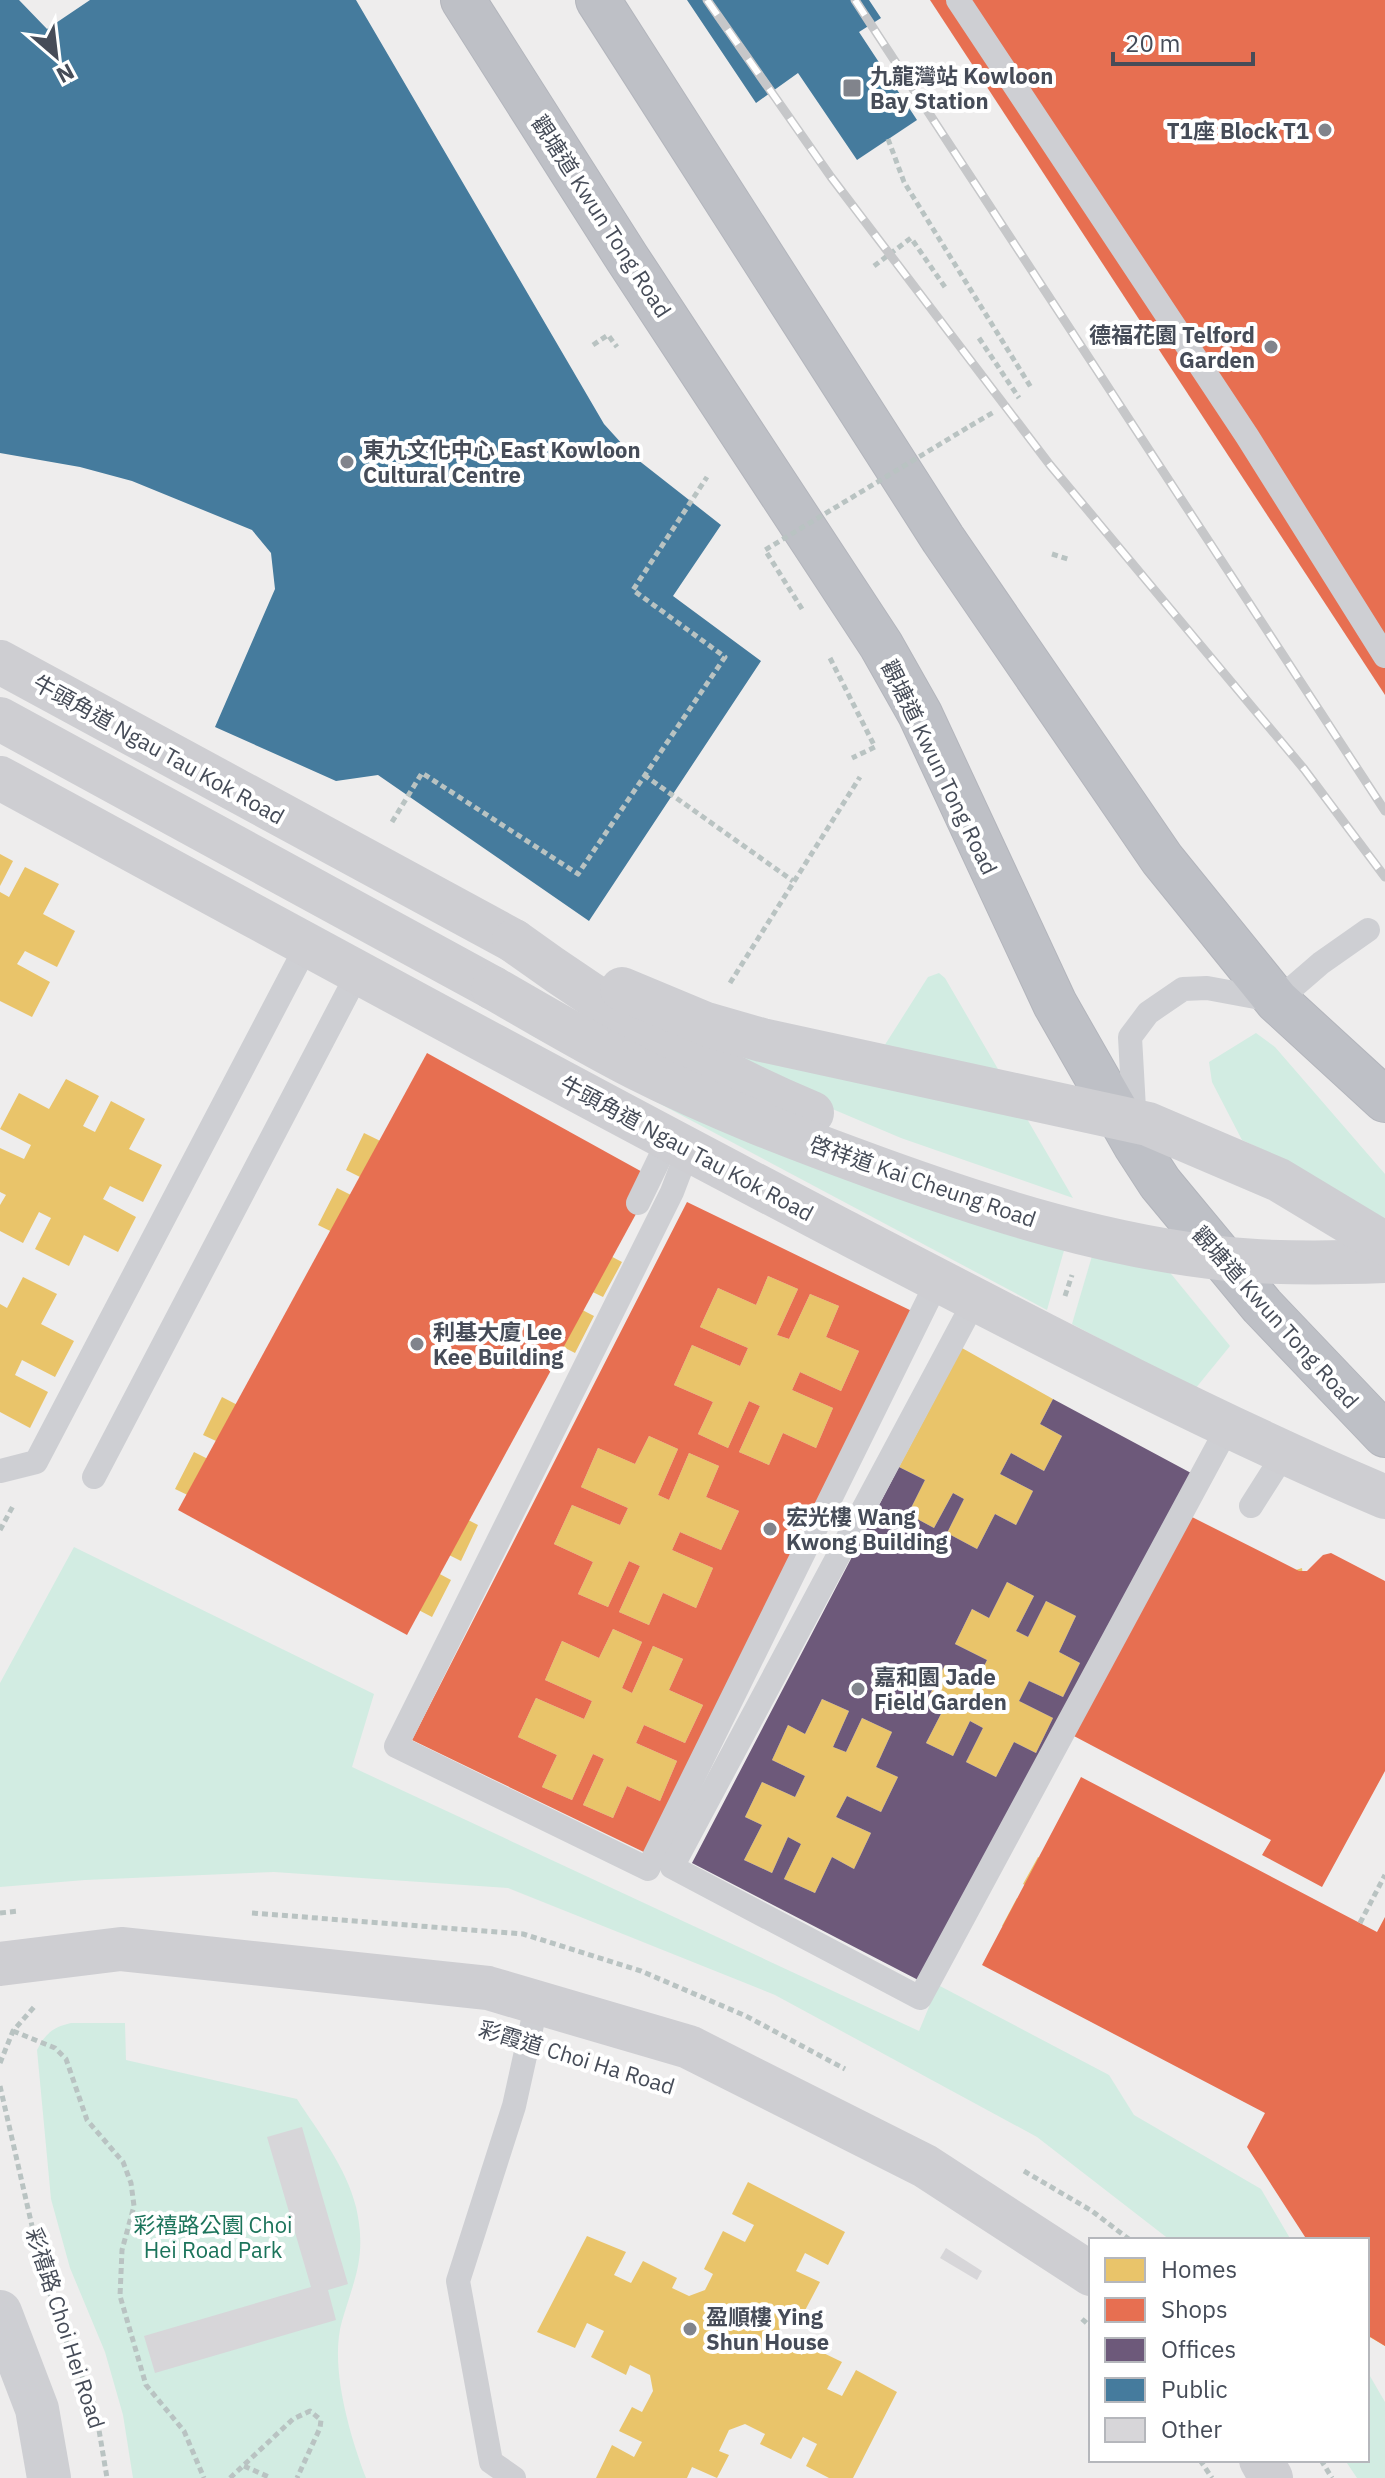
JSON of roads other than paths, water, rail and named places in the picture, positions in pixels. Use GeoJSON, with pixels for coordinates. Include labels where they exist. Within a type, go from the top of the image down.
{"type":"FeatureCollection","features":[{"type":"Feature","properties":{"kind":"highway","name":"觀塘道 Kwun Tong Road"},"geometry":{"type":"LineString","coordinates":[[463,0],[627,258],[881,645],[920,714],[1055,1004],[1136,1146],[1160,1183],[1253,1295],[1355,1407],[1385,1435]]}},
{"type":"Feature","properties":{"kind":"highway"},"geometry":{"type":"LineString","coordinates":[[598,0],[984,601],[1162,859],[1277,1001],[1385,1100]]}},
{"type":"Feature","properties":{"kind":"main road","name":"牛頭角道 Ngau Tau Kok Road"},"geometry":{"type":"LineString","coordinates":[[0,662],[514,941],[706,1024],[762,1040],[1148,1124],[1279,1180],[1385,1244]]}},
{"type":"Feature","properties":{"kind":"main road","name":"啓祥道 Kai Cheung Road"},"geometry":{"type":"LineString","coordinates":[[0,719],[636,1068],[833,1153],[975,1203],[1139,1244],[1226,1259],[1272,1262],[1385,1261]]}},
{"type":"Feature","properties":{"kind":"main road","name":"牛頭角道 Ngau Tau Kok Road"},"geometry":{"type":"LineString","coordinates":[[0,778],[678,1144],[975,1300],[1284,1454],[1385,1497]]}},
{"type":"Feature","properties":{"kind":"main road","name":"啓祥道 Kai Cheung Road"},"geometry":{"type":"LineString","coordinates":[[514,941],[585,993],[740,1080],[936,1164],[1103,1211],[1198,1229],[1289,1238],[1385,1235]]}},
{"type":"Feature","properties":{"kind":"main road","name":"彩霞道 Choi Ha Road"},"geometry":{"type":"LineString","coordinates":[[0,1964],[121,1949],[488,1988],[703,2054],[925,2166],[1089,2273]]}},
{"type":"Feature","properties":{"kind":"street"},"geometry":{"type":"LineString","coordinates":[[0,2312],[37,2409],[49,2478]]}},
{"type":"Feature","properties":{"kind":"lane"},"geometry":{"type":"LineString","coordinates":[[958,0],[1247,436],[1385,656]]}},
{"type":"Feature","properties":{"kind":"lane"},"geometry":{"type":"LineString","coordinates":[[1136,1146],[1130,1037],[1148,1013],[1183,989],[1207,988],[1277,1001],[1321,963],[1368,930]]}},
{"type":"Feature","properties":{"kind":"lane"},"geometry":{"type":"LineString","coordinates":[[0,1471],[36,1462],[307,945]]}},
{"type":"Feature","properties":{"kind":"lane"},"geometry":{"type":"LineString","coordinates":[[94,1477],[359,971]]}},
{"type":"Feature","properties":{"kind":"lane"},"geometry":{"type":"LineString","coordinates":[[638,1203],[678,1144]]}},
{"type":"Feature","properties":{"kind":"lane"},"geometry":{"type":"LineString","coordinates":[[678,1144],[672,1192],[396,1746],[648,1869],[938,1280]]}},
{"type":"Feature","properties":{"kind":"lane"},"geometry":{"type":"LineString","coordinates":[[975,1300],[672,1867],[828,1941],[920,1998],[1229,1425]]}},
{"type":"Feature","properties":{"kind":"lane"},"geometry":{"type":"LineString","coordinates":[[1251,1506],[1284,1454]]}},
{"type":"Feature","properties":{"kind":"lane"},"geometry":{"type":"LineString","coordinates":[[514,2478],[491,2462],[458,2281],[514,2106],[537,2002]]}},
{"type":"Feature","properties":{"kind":"railway"},"geometry":{"type":"LineString","coordinates":[[707,0],[831,177],[1050,465],[1304,769],[1385,877]]}},
{"type":"Feature","properties":{"kind":"railway"},"geometry":{"type":"LineString","coordinates":[[855,0],[1385,811]]}},
{"type":"Feature","properties":{"kind":"place","name":"九龍灣站 Kowloon Bay Station"},"geometry":{"type":"Point","coordinates":[852,88]}},
{"type":"Feature","properties":{"kind":"place","name":"T1座 Block T1"},"geometry":{"type":"Point","coordinates":[1325,130]}},
{"type":"Feature","properties":{"kind":"place","name":"德福花園 Telford Garden"},"geometry":{"type":"Point","coordinates":[1271,347]}},
{"type":"Feature","properties":{"kind":"place","name":"東九文化中心 East Kowloon Cultural Centre"},"geometry":{"type":"Point","coordinates":[347,462]}},
{"type":"Feature","properties":{"kind":"place","name":"利基大廈 Lee Kee Building"},"geometry":{"type":"Point","coordinates":[417,1344]}},
{"type":"Feature","properties":{"kind":"place","name":"宏光樓 Wang Kwong Building"},"geometry":{"type":"Point","coordinates":[770,1529]}},
{"type":"Feature","properties":{"kind":"place","name":"嘉和園 Jade Field Garden"},"geometry":{"type":"Point","coordinates":[858,1689]}},
{"type":"Feature","properties":{"kind":"place","name":"盈順樓 Ying Shun House"},"geometry":{"type":"Point","coordinates":[690,2329]}},
{"type":"Feature","properties":{"kind":"park label","name":"彩禧路公園 Choi Hei Road Park"},"geometry":{"type":"Point","coordinates":[213,2236]}}]}
